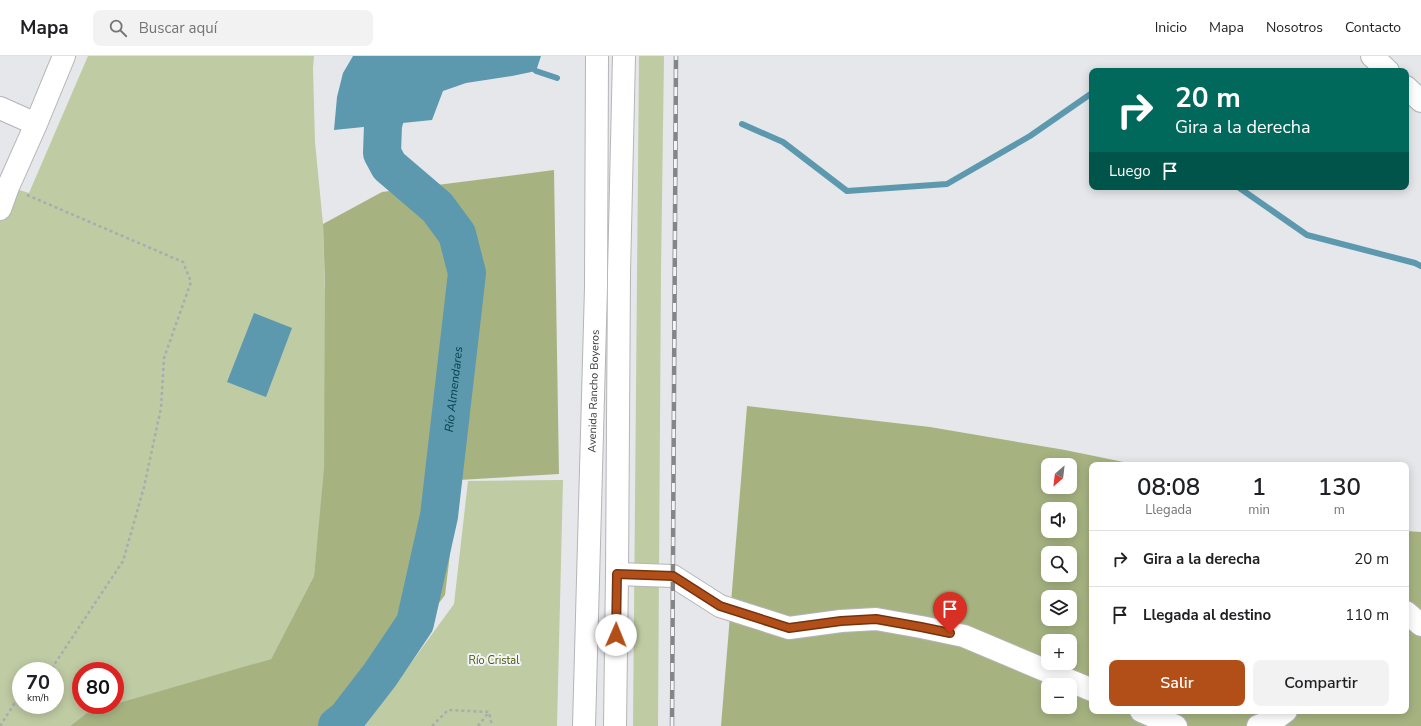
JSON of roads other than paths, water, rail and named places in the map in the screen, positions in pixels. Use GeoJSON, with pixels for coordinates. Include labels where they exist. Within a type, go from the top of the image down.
{"type":"FeatureCollection","features":[{"type":"Feature","properties":{"kind":"main road"},"geometry":{"type":"LineString","coordinates":[[0,209],[64,56]]}},
{"type":"Feature","properties":{"kind":"main road","name":"Avenida Rancho Boyeros"},"geometry":{"type":"LineString","coordinates":[[584,726],[596,287],[597,56]]}},
{"type":"Feature","properties":{"kind":"main road"},"geometry":{"type":"LineString","coordinates":[[615,726],[618,273],[624,56]]}},
{"type":"Feature","properties":{"kind":"main road"},"geometry":{"type":"LineString","coordinates":[[1372,56],[1385,68]]}},
{"type":"Feature","properties":{"kind":"main road"},"geometry":{"type":"LineString","coordinates":[[1409,90],[1421,101]]}},
{"type":"Feature","properties":{"kind":"main road"},"geometry":{"type":"LineString","coordinates":[[0,108],[36,124]]}},
{"type":"Feature","properties":{"kind":"main road"},"geometry":{"type":"LineString","coordinates":[[617,574],[673,576],[720,606],[789,628],[841,621],[876,619],[964,636],[1089,689]]}},
{"type":"Feature","properties":{"kind":"main road"},"geometry":{"type":"LineString","coordinates":[[1409,615],[1421,625]]}},
{"type":"Feature","properties":{"kind":"main road"},"geometry":{"type":"LineString","coordinates":[[1148,714],[1176,726]]}},
{"type":"Feature","properties":{"kind":"main road"},"geometry":{"type":"LineString","coordinates":[[1258,726],[1274,720],[1282,714]]}},
{"type":"Feature","properties":{"kind":"main road"},"geometry":{"type":"LineString","coordinates":[[1291,714],[1293,726]]}},
{"type":"Feature","properties":{"kind":"water"},"geometry":{"type":"Polygon","coordinates":[[[353,56],[541,56],[536,71],[466,83],[443,91],[432,120],[334,130],[337,97],[343,73],[353,56]]]}},
{"type":"Feature","properties":{"kind":"water"},"geometry":{"type":"Polygon","coordinates":[[[254,313],[292,328],[266,397],[227,382],[254,313]]]}},
{"type":"Feature","properties":{"kind":"waterway","name":"Río Almendares"},"geometry":{"type":"LineString","coordinates":[[337,726],[346,719],[380,675],[415,623],[439,516],[467,273],[457,234],[437,207],[389,166],[382,153],[383,125],[401,56]]}},
{"type":"Feature","properties":{"kind":"waterway"},"geometry":{"type":"LineString","coordinates":[[536,71],[557,78]]}},
{"type":"Feature","properties":{"kind":"waterway"},"geometry":{"type":"LineString","coordinates":[[742,124],[783,142],[847,191],[947,184],[1030,136],[1089,95]]}},
{"type":"Feature","properties":{"kind":"waterway"},"geometry":{"type":"LineString","coordinates":[[1242,190],[1307,235],[1415,263],[1421,266]]}},
{"type":"Feature","properties":{"kind":"railway"},"geometry":{"type":"LineString","coordinates":[[672,726],[676,56]]}},
{"type":"Feature","properties":{"kind":"park label","name":"Río Cristal"},"geometry":{"type":"Point","coordinates":[494,660]}}]}
